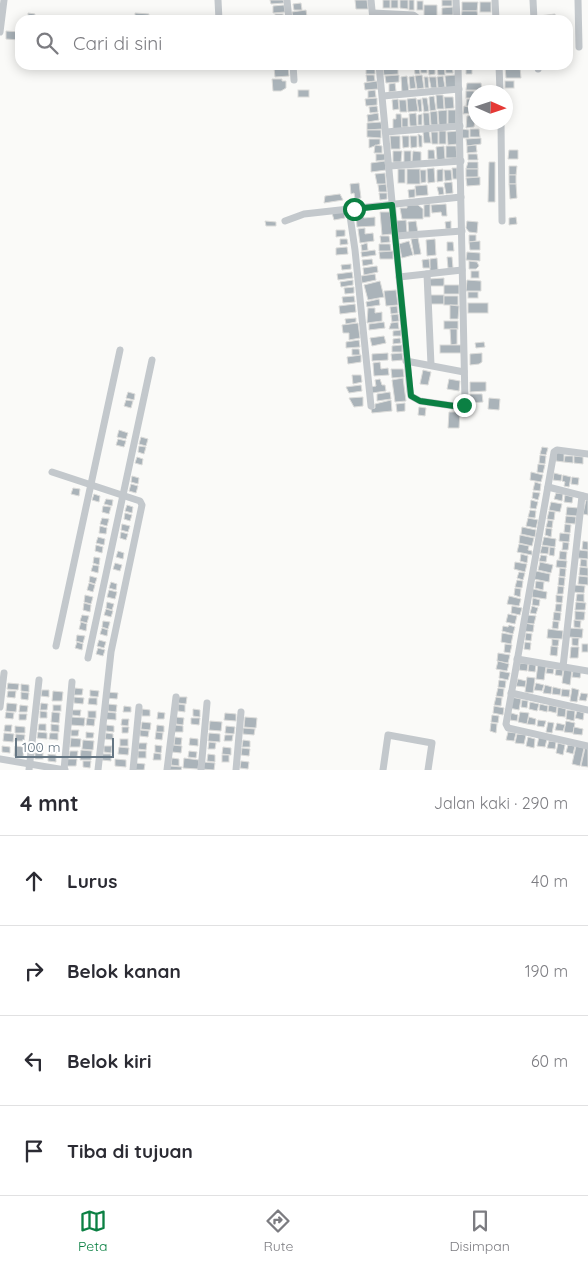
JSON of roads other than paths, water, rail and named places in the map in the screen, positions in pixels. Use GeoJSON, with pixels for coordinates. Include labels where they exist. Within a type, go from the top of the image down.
{"type":"FeatureCollection","features":[{"type":"Feature","properties":{"kind":"street"},"geometry":{"type":"LineString","coordinates":[[0,32],[4,0]]}},
{"type":"Feature","properties":{"kind":"street"},"geometry":{"type":"LineString","coordinates":[[218,0],[219,15]]}},
{"type":"Feature","properties":{"kind":"street"},"geometry":{"type":"LineString","coordinates":[[288,0],[289,15]]}},
{"type":"Feature","properties":{"kind":"street"},"geometry":{"type":"LineString","coordinates":[[371,0],[373,15]]}},
{"type":"Feature","properties":{"kind":"street"},"geometry":{"type":"LineString","coordinates":[[456,0],[457,15]]}},
{"type":"Feature","properties":{"kind":"street"},"geometry":{"type":"LineString","coordinates":[[495,0],[496,15]]}},
{"type":"Feature","properties":{"kind":"street"},"geometry":{"type":"LineString","coordinates":[[533,0],[534,15]]}},
{"type":"Feature","properties":{"kind":"street"},"geometry":{"type":"LineString","coordinates":[[578,0],[579,47]]}},
{"type":"Feature","properties":{"kind":"street"},"geometry":{"type":"LineString","coordinates":[[293,70],[294,80]]}},
{"type":"Feature","properties":{"kind":"street"},"geometry":{"type":"LineString","coordinates":[[379,70],[406,360],[411,396],[420,401],[464,406],[458,70]]}},
{"type":"Feature","properties":{"kind":"street"},"geometry":{"type":"LineString","coordinates":[[499,70],[500,85]]}},
{"type":"Feature","properties":{"kind":"street"},"geometry":{"type":"LineString","coordinates":[[382,96],[459,90]]}},
{"type":"Feature","properties":{"kind":"street"},"geometry":{"type":"LineString","coordinates":[[386,132],[460,126]]}},
{"type":"Feature","properties":{"kind":"street"},"geometry":{"type":"LineString","coordinates":[[501,130],[502,221]]}},
{"type":"Feature","properties":{"kind":"street"},"geometry":{"type":"LineString","coordinates":[[389,166],[461,161]]}},
{"type":"Feature","properties":{"kind":"street"},"geometry":{"type":"LineString","coordinates":[[286,221],[304,214],[461,197]]}},
{"type":"Feature","properties":{"kind":"street"},"geometry":{"type":"LineString","coordinates":[[349,209],[371,406]]}},
{"type":"Feature","properties":{"kind":"street"},"geometry":{"type":"LineString","coordinates":[[396,236],[462,231]]}},
{"type":"Feature","properties":{"kind":"street"},"geometry":{"type":"LineString","coordinates":[[399,277],[462,270]]}},
{"type":"Feature","properties":{"kind":"street"},"geometry":{"type":"LineString","coordinates":[[427,274],[431,365]]}},
{"type":"Feature","properties":{"kind":"street"},"geometry":{"type":"LineString","coordinates":[[56,646],[120,350]]}},
{"type":"Feature","properties":{"kind":"street"},"geometry":{"type":"LineString","coordinates":[[88,658],[152,360]]}},
{"type":"Feature","properties":{"kind":"street"},"geometry":{"type":"LineString","coordinates":[[406,360],[464,372]]}},
{"type":"Feature","properties":{"kind":"street"},"geometry":{"type":"LineString","coordinates":[[588,454],[555,451],[534,557],[506,724],[508,728],[588,746]]}},
{"type":"Feature","properties":{"kind":"street"},"geometry":{"type":"LineString","coordinates":[[52,472],[140,501],[142,505],[111,652],[98,770]]}},
{"type":"Feature","properties":{"kind":"street"},"geometry":{"type":"LineString","coordinates":[[548,486],[585,497],[564,667]]}},
{"type":"Feature","properties":{"kind":"street"},"geometry":{"type":"LineString","coordinates":[[517,658],[588,671]]}},
{"type":"Feature","properties":{"kind":"street"},"geometry":{"type":"LineString","coordinates":[[0,707],[4,673]]}},
{"type":"Feature","properties":{"kind":"street"},"geometry":{"type":"LineString","coordinates":[[30,767],[39,680]]}},
{"type":"Feature","properties":{"kind":"street"},"geometry":{"type":"LineString","coordinates":[[0,759],[30,767],[64,770],[72,682]]}},
{"type":"Feature","properties":{"kind":"street"},"geometry":{"type":"LineString","coordinates":[[511,693],[588,710]]}},
{"type":"Feature","properties":{"kind":"street"},"geometry":{"type":"LineString","coordinates":[[168,770],[176,697]]}},
{"type":"Feature","properties":{"kind":"street"},"geometry":{"type":"LineString","coordinates":[[201,770],[207,703]]}},
{"type":"Feature","properties":{"kind":"street"},"geometry":{"type":"LineString","coordinates":[[133,770],[139,706]]}},
{"type":"Feature","properties":{"kind":"street"},"geometry":{"type":"LineString","coordinates":[[236,770],[241,712]]}},
{"type":"Feature","properties":{"kind":"street"},"geometry":{"type":"LineString","coordinates":[[383,770],[388,735],[432,743],[428,770]]}}]}
